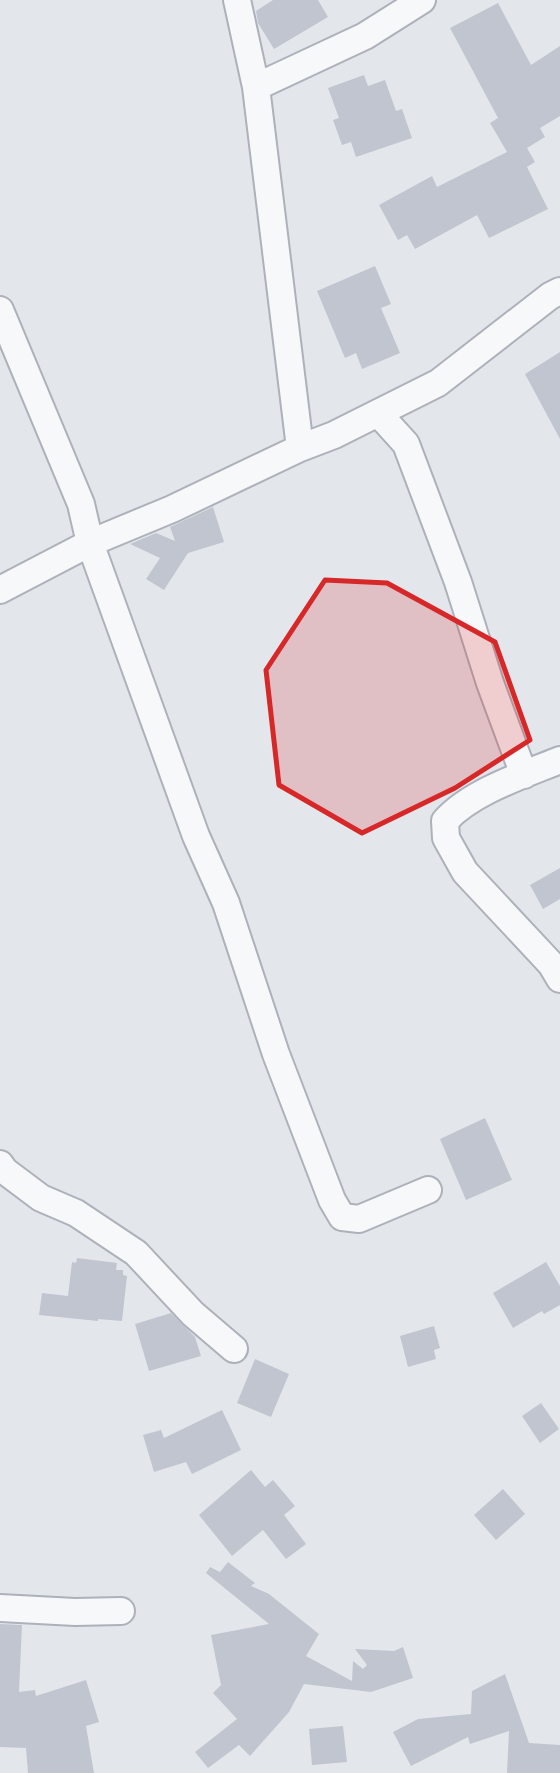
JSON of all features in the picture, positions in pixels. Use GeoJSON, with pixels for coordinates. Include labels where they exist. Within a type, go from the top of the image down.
{"type":"FeatureCollection","features":[{"type":"Feature","properties":{"kind":"street"},"geometry":{"type":"LineString","coordinates":[[237,0],[256,87],[300,448]]}},
{"type":"Feature","properties":{"kind":"street"},"geometry":{"type":"LineString","coordinates":[[256,87],[365,36],[422,0]]}},
{"type":"Feature","properties":{"kind":"street"},"geometry":{"type":"LineString","coordinates":[[0,590],[90,543],[334,435],[438,383],[560,291]]}},
{"type":"Feature","properties":{"kind":"street"},"geometry":{"type":"LineString","coordinates":[[0,310],[81,504],[90,543],[196,836],[226,903],[276,1054],[332,1200],[342,1217],[359,1219],[428,1190]]}},
{"type":"Feature","properties":{"kind":"street"},"geometry":{"type":"LineString","coordinates":[[378,413],[406,444],[458,582],[523,775]]}},
{"type":"Feature","properties":{"kind":"street"},"geometry":{"type":"LineString","coordinates":[[560,760],[458,807],[445,821],[446,838],[465,872],[551,964],[560,979]]}},
{"type":"Feature","properties":{"kind":"street"},"geometry":{"type":"LineString","coordinates":[[0,1164],[5,1171],[41,1198],[76,1213],[136,1253],[193,1314],[234,1349]]}},
{"type":"Feature","properties":{"kind":"street"},"geometry":{"type":"LineString","coordinates":[[0,1608],[75,1612],[121,1611]]}},
{"type":"Feature","properties":{"kind":"highlighted area"},"geometry":{"type":"Polygon","coordinates":[[[325,580],[387,583],[495,642],[530,740],[455,788],[362,833],[279,785],[266,670],[325,580]]]}},
{"type":"Feature","properties":{"kind":"building"},"geometry":{"type":"Polygon","coordinates":[[[273,0],[318,0],[328,17],[274,49],[258,23],[256,11],[273,0]]]}},
{"type":"Feature","properties":{"kind":"building"},"geometry":{"type":"Polygon","coordinates":[[[498,3],[531,65],[560,46],[560,116],[540,128],[545,137],[527,148],[535,162],[527,167],[548,209],[489,238],[477,215],[415,249],[407,235],[398,240],[379,205],[432,176],[437,187],[507,152],[490,123],[498,118],[450,28],[498,3]]]}},
{"type":"Feature","properties":{"kind":"building"},"geometry":{"type":"Polygon","coordinates":[[[364,75],[368,86],[385,80],[396,111],[402,109],[412,138],[356,157],[351,142],[342,145],[333,120],[339,118],[328,88],[364,75]]]}},
{"type":"Feature","properties":{"kind":"building"},"geometry":{"type":"Polygon","coordinates":[[[375,266],[391,304],[381,308],[400,353],[362,369],[356,353],[345,358],[317,291],[375,266]]]}},
{"type":"Feature","properties":{"kind":"building"},"geometry":{"type":"Polygon","coordinates":[[[560,352],[560,439],[525,374],[560,352]]]}},
{"type":"Feature","properties":{"kind":"building"},"geometry":{"type":"Polygon","coordinates":[[[213,507],[224,542],[188,553],[164,590],[146,579],[160,558],[130,544],[156,533],[175,541],[170,527],[213,507]]]}},
{"type":"Feature","properties":{"kind":"building"},"geometry":{"type":"Polygon","coordinates":[[[560,868],[560,899],[543,909],[530,885],[560,868]]]}},
{"type":"Feature","properties":{"kind":"building"},"geometry":{"type":"Polygon","coordinates":[[[485,1118],[512,1180],[466,1200],[440,1139],[485,1118]]]}},
{"type":"Feature","properties":{"kind":"building"},"geometry":{"type":"Polygon","coordinates":[[[77,1258],[117,1263],[116,1270],[123,1270],[123,1275],[127,1276],[122,1321],[39,1315],[42,1293],[68,1296],[72,1262],[76,1263],[77,1258]]]}},
{"type":"Feature","properties":{"kind":"building"},"geometry":{"type":"Polygon","coordinates":[[[546,1262],[560,1286],[560,1305],[544,1314],[542,1311],[513,1328],[493,1293],[546,1262]]]}},
{"type":"Feature","properties":{"kind":"building"},"geometry":{"type":"Polygon","coordinates":[[[171,1313],[195,1337],[201,1356],[149,1371],[135,1324],[171,1313]]]}},
{"type":"Feature","properties":{"kind":"building"},"geometry":{"type":"Polygon","coordinates":[[[434,1326],[440,1348],[434,1350],[436,1359],[408,1367],[400,1336],[434,1326]]]}},
{"type":"Feature","properties":{"kind":"building"},"geometry":{"type":"Polygon","coordinates":[[[255,1359],[289,1374],[271,1417],[237,1403],[255,1359]]]}},
{"type":"Feature","properties":{"kind":"building"},"geometry":{"type":"Polygon","coordinates":[[[541,1403],[559,1429],[540,1443],[522,1416],[541,1403]]]}},
{"type":"Feature","properties":{"kind":"building"},"geometry":{"type":"Polygon","coordinates":[[[222,1410],[241,1450],[192,1474],[186,1462],[154,1472],[143,1435],[161,1430],[164,1438],[222,1410]]]}},
{"type":"Feature","properties":{"kind":"building"},"geometry":{"type":"Polygon","coordinates":[[[251,1470],[265,1487],[273,1480],[295,1506],[284,1515],[306,1544],[286,1559],[263,1530],[232,1556],[199,1515],[251,1470]]]}},
{"type":"Feature","properties":{"kind":"building"},"geometry":{"type":"Polygon","coordinates":[[[503,1489],[525,1514],[496,1540],[474,1515],[503,1489]]]}},
{"type":"Feature","properties":{"kind":"building"},"geometry":{"type":"Polygon","coordinates":[[[228,1562],[255,1583],[251,1586],[269,1594],[319,1634],[306,1656],[352,1681],[353,1661],[363,1669],[367,1665],[355,1649],[394,1651],[403,1647],[413,1678],[371,1692],[304,1684],[289,1712],[250,1756],[239,1745],[208,1768],[195,1752],[237,1719],[213,1693],[221,1685],[211,1635],[269,1624],[206,1573],[210,1567],[220,1572],[228,1562]]]}},
{"type":"Feature","properties":{"kind":"building"},"geometry":{"type":"Polygon","coordinates":[[[0,1624],[22,1625],[19,1692],[35,1690],[36,1696],[86,1680],[99,1722],[86,1726],[94,1773],[28,1773],[26,1748],[0,1747],[0,1624]]]}},
{"type":"Feature","properties":{"kind":"building"},"geometry":{"type":"Polygon","coordinates":[[[505,1674],[529,1743],[560,1745],[560,1773],[507,1773],[509,1731],[470,1744],[468,1737],[411,1766],[393,1732],[418,1719],[471,1714],[472,1691],[505,1674]]]}},
{"type":"Feature","properties":{"kind":"building"},"geometry":{"type":"Polygon","coordinates":[[[343,1726],[347,1762],[312,1765],[309,1729],[343,1726]]]}}]}
